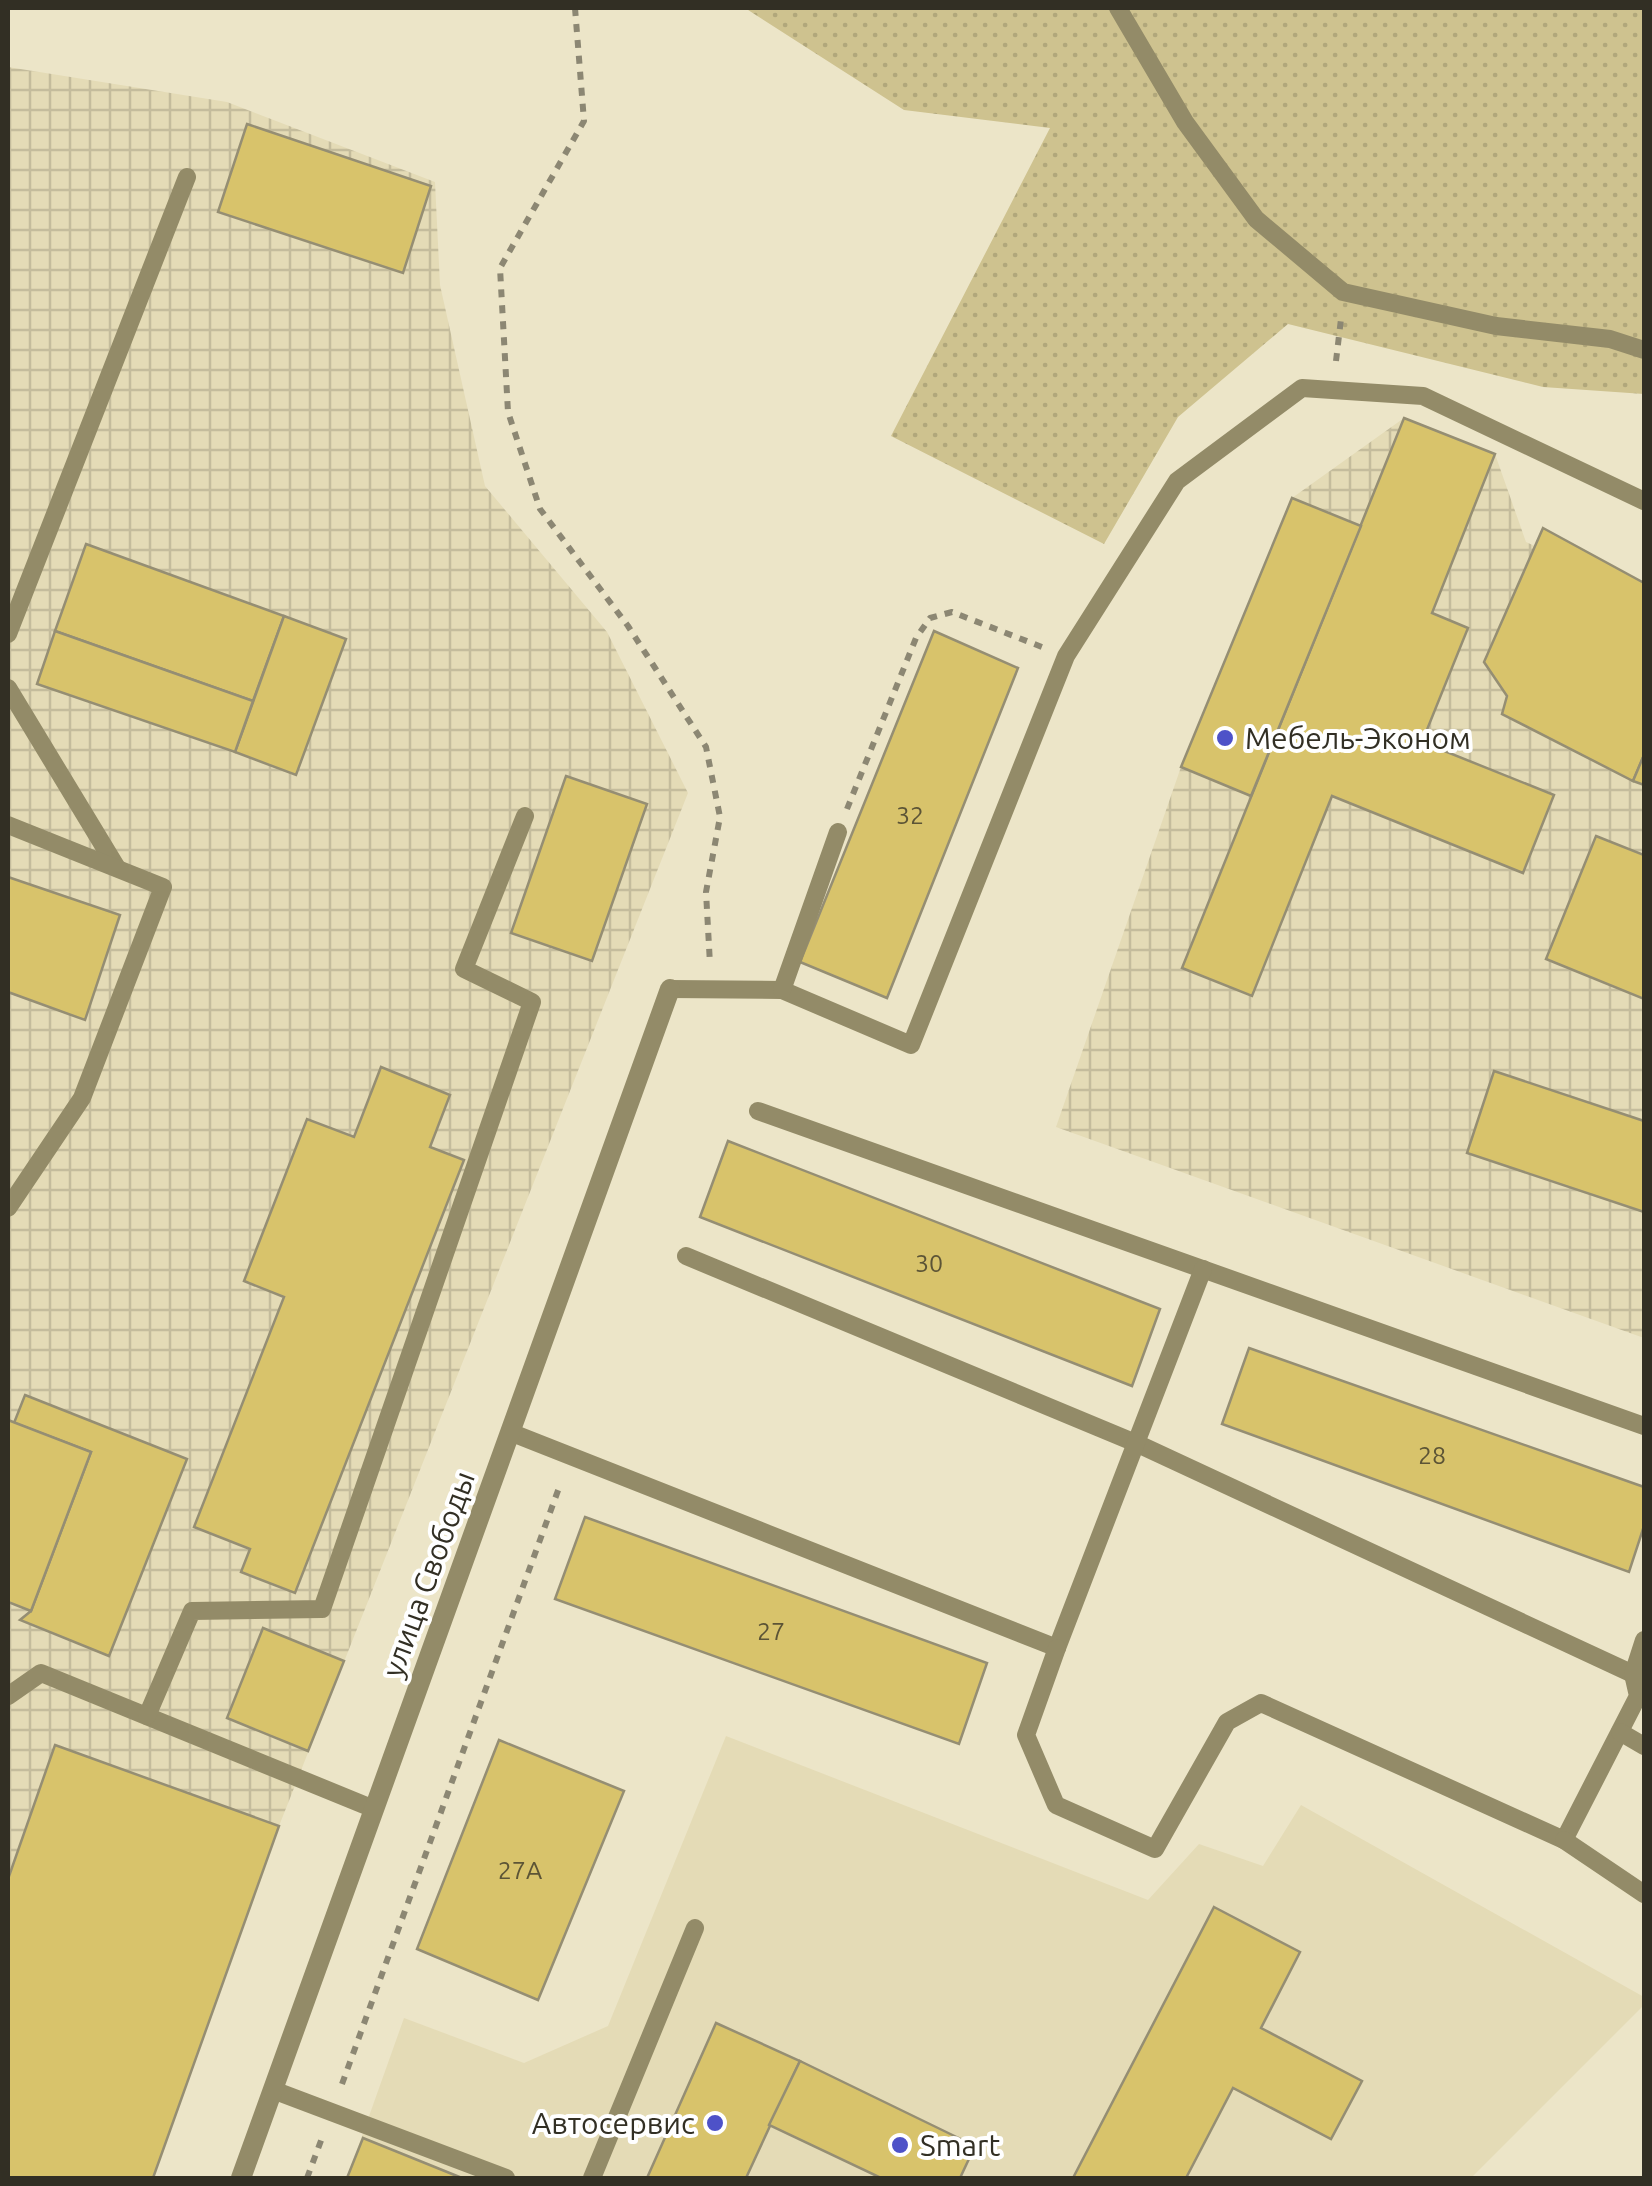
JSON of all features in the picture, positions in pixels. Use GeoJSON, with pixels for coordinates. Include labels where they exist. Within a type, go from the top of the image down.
{"type":"FeatureCollection","features":[{"type":"Feature","properties":{"kind":"street","name":"улица Свободы"},"geometry":{"type":"LineString","coordinates":[[241,2178],[670,989]]}},
{"type":"Feature","properties":{"kind":"lane"},"geometry":{"type":"LineString","coordinates":[[1118,8],[1186,122],[1256,220],[1344,292],[1496,326],[1610,339],[1644,350]]}},
{"type":"Feature","properties":{"kind":"lane"},"geometry":{"type":"LineString","coordinates":[[8,634],[187,176]]}},
{"type":"Feature","properties":{"kind":"lane"},"geometry":{"type":"LineString","coordinates":[[670,989],[782,990],[912,1045],[1066,656],[1178,481],[1302,388],[1424,396],[1644,501]]}},
{"type":"Feature","properties":{"kind":"lane"},"geometry":{"type":"LineString","coordinates":[[8,688],[117,868]]}},
{"type":"Feature","properties":{"kind":"lane"},"geometry":{"type":"LineString","coordinates":[[148,1716],[192,1611],[322,1609],[532,1002],[464,968],[525,816]]}},
{"type":"Feature","properties":{"kind":"lane"},"geometry":{"type":"LineString","coordinates":[[8,826],[162,886],[82,1098],[8,1208]]}},
{"type":"Feature","properties":{"kind":"lane"},"geometry":{"type":"LineString","coordinates":[[782,990],[838,832]]}},
{"type":"Feature","properties":{"kind":"lane"},"geometry":{"type":"LineString","coordinates":[[758,1110],[1644,1426]]}},
{"type":"Feature","properties":{"kind":"lane"},"geometry":{"type":"LineString","coordinates":[[686,1256],[1138,1444],[1632,1674]]}},
{"type":"Feature","properties":{"kind":"lane"},"geometry":{"type":"LineString","coordinates":[[1203,1268],[1026,1734],[1056,1805],[1156,1850],[1227,1722],[1260,1704],[1564,1840],[1644,1894]]}},
{"type":"Feature","properties":{"kind":"lane"},"geometry":{"type":"LineString","coordinates":[[510,1432],[1057,1648]]}},
{"type":"Feature","properties":{"kind":"lane"},"geometry":{"type":"LineString","coordinates":[[1564,1840],[1638,1696],[1632,1674],[1644,1640]]}},
{"type":"Feature","properties":{"kind":"lane"},"geometry":{"type":"LineString","coordinates":[[8,1696],[41,1672],[374,1809]]}},
{"type":"Feature","properties":{"kind":"lane"},"geometry":{"type":"LineString","coordinates":[[1620,1732],[1644,1746]]}},
{"type":"Feature","properties":{"kind":"lane"},"geometry":{"type":"LineString","coordinates":[[592,2178],[695,1928]]}},
{"type":"Feature","properties":{"kind":"lane"},"geometry":{"type":"LineString","coordinates":[[273,2090],[506,2178]]}},
{"type":"Feature","properties":{"kind":"path"},"geometry":{"type":"LineString","coordinates":[[575,8],[584,120],[500,268],[508,412],[540,509],[628,626],[706,747],[720,817],[706,892],[711,988]]}},
{"type":"Feature","properties":{"kind":"path"},"geometry":{"type":"LineString","coordinates":[[1323,390],[1336,362],[1344,292]]}},
{"type":"Feature","properties":{"kind":"path"},"geometry":{"type":"LineString","coordinates":[[838,832],[916,638],[930,618],[952,612],[1066,656]]}},
{"type":"Feature","properties":{"kind":"path"},"geometry":{"type":"LineString","coordinates":[[307,2178],[571,1455]]}},
{"type":"Feature","properties":{"kind":"shaded area"},"geometry":{"type":"Polygon","coordinates":[[[745,8],[1644,8],[1644,394],[1543,387],[1288,324],[1178,417],[1104,544],[891,436],[1050,128],[904,110],[745,8]]]}},
{"type":"Feature","properties":{"kind":"shaded area"},"geometry":{"type":"Polygon","coordinates":[[[8,67],[227,102],[435,182],[440,285],[485,486],[607,632],[688,793],[279,1826],[153,2178],[8,2178],[8,67]]]}},
{"type":"Feature","properties":{"kind":"shaded area"},"geometry":{"type":"Polygon","coordinates":[[[1404,418],[1495,454],[1526,542],[1644,596],[1644,1338],[1056,1127],[1181,767],[1292,498],[1404,418]]]}},
{"type":"Feature","properties":{"kind":"shaded area"},"geometry":{"type":"Polygon","coordinates":[[[726,1736],[1148,1900],[1199,1844],[1263,1866],[1301,1805],[1644,1997],[1644,2005],[1471,2178],[347,2178],[404,2018],[524,2063],[608,2026],[726,1736]]]}},
{"type":"Feature","properties":{"kind":"building"},"geometry":{"type":"Polygon","coordinates":[[[247,124],[431,186],[403,273],[218,212],[247,124]]]}},
{"type":"Feature","properties":{"kind":"building"},"geometry":{"type":"Polygon","coordinates":[[[1404,418],[1495,454],[1432,613],[1468,628],[1422,742],[1554,795],[1523,873],[1332,796],[1252,996],[1182,968],[1404,418]]]}},
{"type":"Feature","properties":{"kind":"building"},"geometry":{"type":"Polygon","coordinates":[[[1292,498],[1361,526],[1251,796],[1181,767],[1292,498]]]}},
{"type":"Feature","properties":{"kind":"building"},"geometry":{"type":"Polygon","coordinates":[[[1543,528],[1644,583],[1644,755],[1633,781],[1502,714],[1507,696],[1484,662],[1543,528]]]}},
{"type":"Feature","properties":{"kind":"building"},"geometry":{"type":"Polygon","coordinates":[[[86,544],[284,616],[253,701],[55,631],[86,544]]]}},
{"type":"Feature","properties":{"kind":"building"},"geometry":{"type":"Polygon","coordinates":[[[284,616],[346,639],[296,775],[235,752],[284,616]]]}},
{"type":"Feature","properties":{"kind":"building"},"geometry":{"type":"Polygon","coordinates":[[[55,631],[253,701],[235,752],[37,684],[55,631]]]}},
{"type":"Feature","properties":{"kind":"building"},"geometry":{"type":"Polygon","coordinates":[[[934,631],[1018,668],[887,998],[800,962],[934,631]]]}},
{"type":"Feature","properties":{"kind":"building"},"geometry":{"type":"Polygon","coordinates":[[[1644,755],[1644,785],[1633,781],[1644,755]]]}},
{"type":"Feature","properties":{"kind":"building"},"geometry":{"type":"Polygon","coordinates":[[[566,776],[647,804],[592,961],[511,933],[566,776]]]}},
{"type":"Feature","properties":{"kind":"building"},"geometry":{"type":"Polygon","coordinates":[[[1596,836],[1644,855],[1644,999],[1546,959],[1596,836]]]}},
{"type":"Feature","properties":{"kind":"building"},"geometry":{"type":"Polygon","coordinates":[[[8,877],[120,915],[85,1020],[8,992],[8,877]]]}},
{"type":"Feature","properties":{"kind":"building"},"geometry":{"type":"Polygon","coordinates":[[[381,1067],[450,1095],[430,1147],[464,1160],[295,1593],[241,1572],[250,1549],[194,1527],[284,1297],[244,1281],[307,1119],[354,1137],[381,1067]]]}},
{"type":"Feature","properties":{"kind":"building"},"geometry":{"type":"Polygon","coordinates":[[[1494,1071],[1644,1121],[1644,1212],[1467,1153],[1494,1071]]]}},
{"type":"Feature","properties":{"kind":"building"},"geometry":{"type":"Polygon","coordinates":[[[728,1141],[1160,1309],[1132,1386],[700,1217],[728,1141]]]}},
{"type":"Feature","properties":{"kind":"building"},"geometry":{"type":"Polygon","coordinates":[[[1249,1348],[1644,1487],[1644,1526],[1629,1572],[1222,1424],[1249,1348]]]}},
{"type":"Feature","properties":{"kind":"building"},"geometry":{"type":"Polygon","coordinates":[[[25,1395],[187,1459],[109,1656],[20,1620],[31,1611],[91,1452],[14,1423],[25,1395]]]}},
{"type":"Feature","properties":{"kind":"building"},"geometry":{"type":"Polygon","coordinates":[[[8,1420],[91,1452],[31,1611],[8,1602],[8,1420]]]}},
{"type":"Feature","properties":{"kind":"building"},"geometry":{"type":"Polygon","coordinates":[[[585,1517],[987,1663],[959,1744],[555,1599],[585,1517]]]}},
{"type":"Feature","properties":{"kind":"building"},"geometry":{"type":"Polygon","coordinates":[[[263,1628],[344,1661],[308,1751],[227,1718],[263,1628]]]}},
{"type":"Feature","properties":{"kind":"building"},"geometry":{"type":"Polygon","coordinates":[[[499,1740],[624,1791],[538,2000],[417,1949],[499,1740]]]}},
{"type":"Feature","properties":{"kind":"building"},"geometry":{"type":"Polygon","coordinates":[[[55,1745],[279,1826],[153,2178],[8,2178],[8,1879],[55,1745]]]}},
{"type":"Feature","properties":{"kind":"building"},"geometry":{"type":"Polygon","coordinates":[[[1214,1907],[1300,1952],[1261,2028],[1362,2081],[1331,2139],[1233,2088],[1186,2178],[1073,2178],[1214,1907]]]}},
{"type":"Feature","properties":{"kind":"building"},"geometry":{"type":"Polygon","coordinates":[[[716,2023],[800,2061],[746,2178],[647,2178],[716,2023]]]}},
{"type":"Feature","properties":{"kind":"building"},"geometry":{"type":"Polygon","coordinates":[[[800,2061],[975,2146],[960,2178],[881,2178],[769,2125],[800,2061]]]}},
{"type":"Feature","properties":{"kind":"building"},"geometry":{"type":"Polygon","coordinates":[[[363,2138],[462,2178],[347,2178],[363,2138]]]}},
{"type":"Feature","properties":{"kind":"place","name":"Мебель-Эконом"},"geometry":{"type":"Point","coordinates":[1225,738]}},
{"type":"Feature","properties":{"kind":"place","name":"Автосервис"},"geometry":{"type":"Point","coordinates":[715,2123]}},
{"type":"Feature","properties":{"kind":"place","name":"Smart"},"geometry":{"type":"Point","coordinates":[900,2145]}}]}
